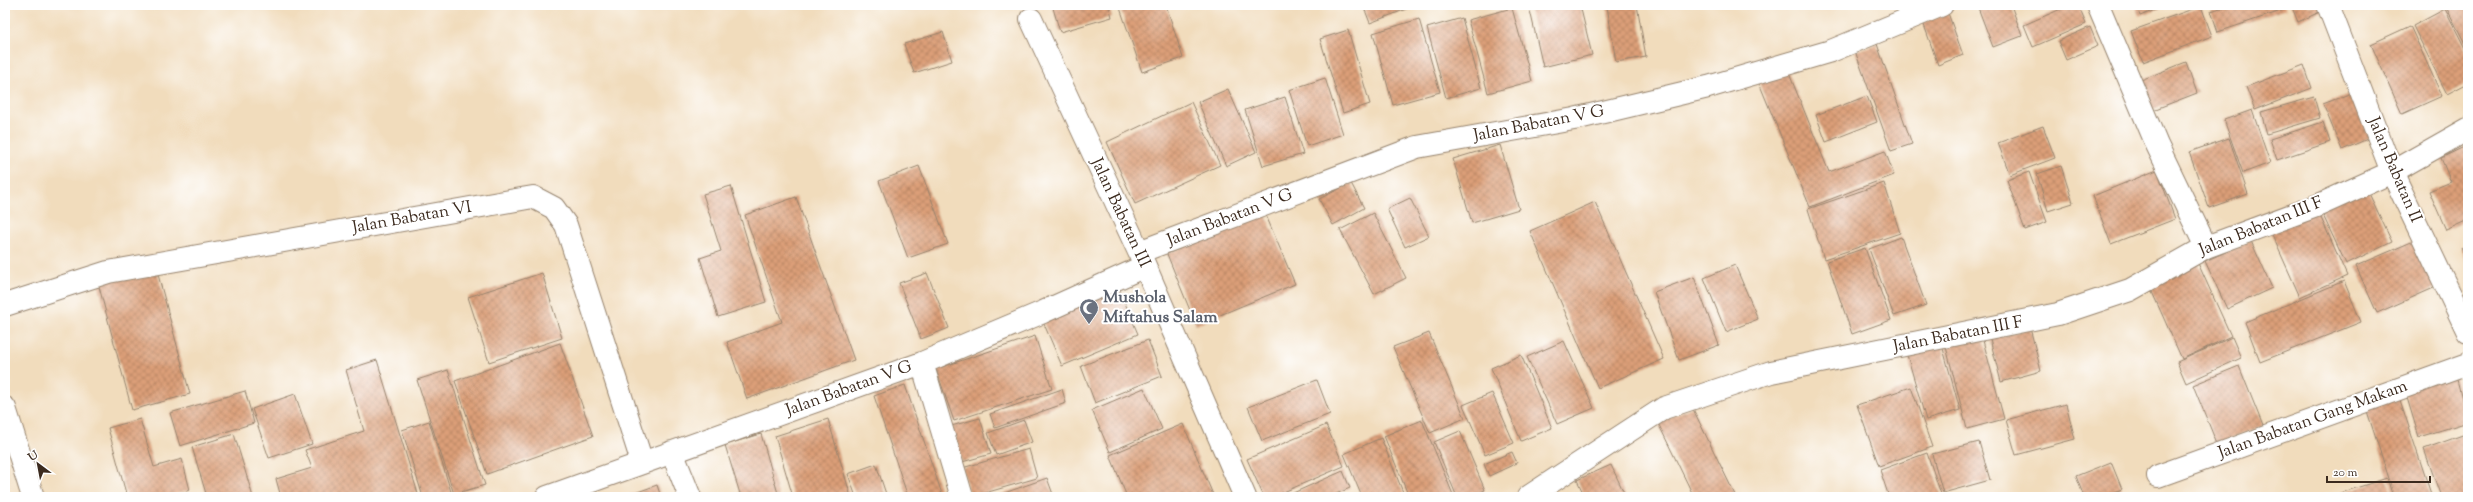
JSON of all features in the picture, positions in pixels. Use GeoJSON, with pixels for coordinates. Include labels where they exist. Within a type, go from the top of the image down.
{"type":"FeatureCollection","features":[{"type":"Feature","properties":{"kind":"street"},"geometry":{"type":"LineString","coordinates":[[2098,5],[2157,145],[2206,248]]}},
{"type":"Feature","properties":{"kind":"street","name":"Jalan Babatan II"},"geometry":{"type":"LineString","coordinates":[[2328,5],[2392,172],[2468,332]]}},
{"type":"Feature","properties":{"kind":"street","name":"Jalan Babatan V G"},"geometry":{"type":"LineString","coordinates":[[546,497],[922,363],[1043,312],[1142,259],[1417,147],[1574,119],[1708,87],[1831,51],[1931,7]]}},
{"type":"Feature","properties":{"kind":"street","name":"Jalan Babatan III"},"geometry":{"type":"LineString","coordinates":[[1031,19],[1142,259],[1245,497]]}},
{"type":"Feature","properties":{"kind":"street","name":"Jalan Babatan III F"},"geometry":{"type":"LineString","coordinates":[[1528,497],[1664,408],[1771,372],[2058,314],[2130,290],[2206,248],[2318,205],[2392,172],[2468,129]]}},
{"type":"Feature","properties":{"kind":"street","name":"Jalan Babatan VI"},"geometry":{"type":"LineString","coordinates":[[5,305],[108,272],[533,197],[554,208],[566,225],[642,462]]}},
{"type":"Feature","properties":{"kind":"street"},"geometry":{"type":"LineString","coordinates":[[922,363],[962,497]]}},
{"type":"Feature","properties":{"kind":"street","name":"Jalan Babatan Gang Makam"},"geometry":{"type":"LineString","coordinates":[[2158,476],[2468,364]]}},
{"type":"Feature","properties":{"kind":"street"},"geometry":{"type":"LineString","coordinates":[[5,408],[33,497]]}},
{"type":"Feature","properties":{"kind":"street"},"geometry":{"type":"LineString","coordinates":[[672,452],[690,497]]}},
{"type":"Feature","properties":{"kind":"building"},"geometry":{"type":"Polygon","coordinates":[[[1063,5],[1109,5],[1112,17],[1060,32],[1053,8],[1063,5]]]}},
{"type":"Feature","properties":{"kind":"building"},"geometry":{"type":"Polygon","coordinates":[[[1119,5],[1166,5],[1183,58],[1142,72],[1119,5]]]}},
{"type":"Feature","properties":{"kind":"building"},"geometry":{"type":"Polygon","coordinates":[[[1363,5],[1408,5],[1409,8],[1370,23],[1363,5]]]}},
{"type":"Feature","properties":{"kind":"building"},"geometry":{"type":"Polygon","coordinates":[[[1580,5],[1592,55],[1543,67],[1529,6],[1580,5]]]}},
{"type":"Feature","properties":{"kind":"building"},"geometry":{"type":"Polygon","coordinates":[[[1637,5],[1646,57],[1616,62],[1607,6],[1637,5]]]}},
{"type":"Feature","properties":{"kind":"building"},"geometry":{"type":"Polygon","coordinates":[[[1977,5],[2011,5],[2022,36],[1993,47],[1977,5]]]}},
{"type":"Feature","properties":{"kind":"building"},"geometry":{"type":"Polygon","coordinates":[[[2070,5],[2078,5],[2086,24],[2033,47],[2024,25],[2070,5]]]}},
{"type":"Feature","properties":{"kind":"building"},"geometry":{"type":"Polygon","coordinates":[[[2136,5],[2168,5],[2140,16],[2136,5]]]}},
{"type":"Feature","properties":{"kind":"building"},"geometry":{"type":"Polygon","coordinates":[[[2230,5],[2285,5],[2287,9],[2218,32],[2211,11],[2230,5]]]}},
{"type":"Feature","properties":{"kind":"building"},"geometry":{"type":"Polygon","coordinates":[[[2291,5],[2322,5],[2324,10],[2298,22],[2291,5]]]}},
{"type":"Feature","properties":{"kind":"building"},"geometry":{"type":"Polygon","coordinates":[[[2449,5],[2468,5],[2468,49],[2446,7],[2449,5]]]}},
{"type":"Feature","properties":{"kind":"building"},"geometry":{"type":"Polygon","coordinates":[[[2201,6],[2212,36],[2143,62],[2131,31],[2201,6]]]}},
{"type":"Feature","properties":{"kind":"building"},"geometry":{"type":"Polygon","coordinates":[[[1512,8],[1532,81],[1488,93],[1468,20],[1512,8]]]}},
{"type":"Feature","properties":{"kind":"building"},"geometry":{"type":"Polygon","coordinates":[[[2445,9],[2468,54],[2468,83],[2447,94],[2413,26],[2445,9]]]}},
{"type":"Feature","properties":{"kind":"building"},"geometry":{"type":"Polygon","coordinates":[[[1948,13],[1963,55],[1938,65],[1923,22],[1948,13]]]}},
{"type":"Feature","properties":{"kind":"building"},"geometry":{"type":"Polygon","coordinates":[[[1462,18],[1481,88],[1446,98],[1427,28],[1462,18]]]}},
{"type":"Feature","properties":{"kind":"building"},"geometry":{"type":"Polygon","coordinates":[[[1419,19],[1440,92],[1393,105],[1373,33],[1419,19]]]}},
{"type":"Feature","properties":{"kind":"building"},"geometry":{"type":"Polygon","coordinates":[[[2410,26],[2442,96],[2402,114],[2371,44],[2410,26]]]}},
{"type":"Feature","properties":{"kind":"building"},"geometry":{"type":"Polygon","coordinates":[[[2090,27],[2098,46],[2066,60],[2058,41],[2090,27]]]}},
{"type":"Feature","properties":{"kind":"building"},"geometry":{"type":"Polygon","coordinates":[[[1348,30],[1370,104],[1343,113],[1320,39],[1348,30]]]}},
{"type":"Feature","properties":{"kind":"building"},"geometry":{"type":"Polygon","coordinates":[[[943,32],[952,61],[914,73],[904,44],[943,32]]]}},
{"type":"Feature","properties":{"kind":"building"},"geometry":{"type":"Polygon","coordinates":[[[1877,44],[1912,144],[1891,151],[1855,51],[1877,44]]]}},
{"type":"Feature","properties":{"kind":"building"},"geometry":{"type":"Polygon","coordinates":[[[2186,62],[2197,93],[2148,112],[2136,82],[2186,62]]]}},
{"type":"Feature","properties":{"kind":"building"},"geometry":{"type":"Polygon","coordinates":[[[2304,65],[2312,88],[2255,110],[2246,87],[2304,65]]]}},
{"type":"Feature","properties":{"kind":"building"},"geometry":{"type":"Polygon","coordinates":[[[1786,66],[1829,172],[1885,151],[1894,175],[1810,207],[1757,78],[1786,66]]]}},
{"type":"Feature","properties":{"kind":"building"},"geometry":{"type":"Polygon","coordinates":[[[1325,78],[1343,134],[1307,146],[1289,90],[1325,78]]]}},
{"type":"Feature","properties":{"kind":"building"},"geometry":{"type":"Polygon","coordinates":[[[1228,89],[1256,152],[1226,166],[1198,102],[1228,89]]]}},
{"type":"Feature","properties":{"kind":"building"},"geometry":{"type":"Polygon","coordinates":[[[2354,92],[2372,137],[2342,150],[2323,104],[2354,92]]]}},
{"type":"Feature","properties":{"kind":"building"},"geometry":{"type":"Polygon","coordinates":[[[1867,96],[1877,122],[1826,142],[1816,115],[1867,96]]]}},
{"type":"Feature","properties":{"kind":"building"},"geometry":{"type":"Polygon","coordinates":[[[1285,97],[1303,154],[1263,166],[1245,110],[1285,97]]]}},
{"type":"Feature","properties":{"kind":"building"},"geometry":{"type":"Polygon","coordinates":[[[2314,97],[2320,118],[2267,134],[2261,112],[2314,97]]]}},
{"type":"Feature","properties":{"kind":"building"},"geometry":{"type":"Polygon","coordinates":[[[1191,102],[1220,165],[1135,204],[1107,142],[1191,102]]]}},
{"type":"Feature","properties":{"kind":"building"},"geometry":{"type":"Polygon","coordinates":[[[2252,110],[2270,163],[2243,173],[2224,120],[2252,110]]]}},
{"type":"Feature","properties":{"kind":"building"},"geometry":{"type":"Polygon","coordinates":[[[2323,122],[2330,142],[2277,160],[2270,139],[2323,122]]]}},
{"type":"Feature","properties":{"kind":"building"},"geometry":{"type":"Polygon","coordinates":[[[2043,126],[2055,158],[2010,175],[1998,143],[2043,126]]]}},
{"type":"Feature","properties":{"kind":"building"},"geometry":{"type":"Polygon","coordinates":[[[2229,138],[2248,194],[2209,208],[2189,152],[2229,138]]]}},
{"type":"Feature","properties":{"kind":"building"},"geometry":{"type":"Polygon","coordinates":[[[1500,145],[1519,209],[1472,223],[1453,159],[1500,145]]]}},
{"type":"Feature","properties":{"kind":"building"},"geometry":{"type":"Polygon","coordinates":[[[2466,146],[2468,220],[2446,230],[2429,191],[2451,182],[2441,158],[2466,146]]]}},
{"type":"Feature","properties":{"kind":"building"},"geometry":{"type":"Polygon","coordinates":[[[919,166],[948,244],[908,258],[879,181],[919,166]]]}},
{"type":"Feature","properties":{"kind":"building"},"geometry":{"type":"Polygon","coordinates":[[[2061,166],[2073,203],[2048,211],[2037,174],[2061,166]]]}},
{"type":"Feature","properties":{"kind":"building"},"geometry":{"type":"Polygon","coordinates":[[[2157,170],[2175,219],[2111,244],[2093,196],[2157,170]]]}},
{"type":"Feature","properties":{"kind":"building"},"geometry":{"type":"Polygon","coordinates":[[[2029,172],[2047,222],[2025,230],[2007,180],[2029,172]]]}},
{"type":"Feature","properties":{"kind":"building"},"geometry":{"type":"Polygon","coordinates":[[[1351,183],[1364,208],[1333,225],[1319,199],[1351,183]]]}},
{"type":"Feature","properties":{"kind":"building"},"geometry":{"type":"Polygon","coordinates":[[[1884,183],[1900,233],[1824,259],[1808,209],[1884,183]]]}},
{"type":"Feature","properties":{"kind":"building"},"geometry":{"type":"Polygon","coordinates":[[[731,186],[766,302],[718,317],[700,258],[721,251],[703,194],[731,186]]]}},
{"type":"Feature","properties":{"kind":"building"},"geometry":{"type":"Polygon","coordinates":[[[2366,187],[2392,242],[2346,264],[2320,209],[2366,187]]]}},
{"type":"Feature","properties":{"kind":"building"},"geometry":{"type":"Polygon","coordinates":[[[796,197],[854,360],[747,399],[727,342],[782,322],[745,215],[796,197]]]}},
{"type":"Feature","properties":{"kind":"building"},"geometry":{"type":"Polygon","coordinates":[[[1410,198],[1429,236],[1405,247],[1387,209],[1410,198]]]}},
{"type":"Feature","properties":{"kind":"building"},"geometry":{"type":"Polygon","coordinates":[[[1595,202],[1664,359],[1598,388],[1530,231],[1595,202]]]}},
{"type":"Feature","properties":{"kind":"building"},"geometry":{"type":"Polygon","coordinates":[[[2317,209],[2347,276],[2300,297],[2270,230],[2317,209]]]}},
{"type":"Feature","properties":{"kind":"building"},"geometry":{"type":"Polygon","coordinates":[[[1265,213],[1295,284],[1196,325],[1167,254],[1265,213]]]}},
{"type":"Feature","properties":{"kind":"building"},"geometry":{"type":"Polygon","coordinates":[[[1373,213],[1406,278],[1374,294],[1340,230],[1373,213]]]}},
{"type":"Feature","properties":{"kind":"building"},"geometry":{"type":"Polygon","coordinates":[[[1901,237],[1926,305],[1894,316],[1869,249],[1901,237]]]}},
{"type":"Feature","properties":{"kind":"building"},"geometry":{"type":"Polygon","coordinates":[[[2416,240],[2436,287],[2377,313],[2356,266],[2416,240]]]}},
{"type":"Feature","properties":{"kind":"building"},"geometry":{"type":"Polygon","coordinates":[[[2251,241],[2272,288],[2227,309],[2205,261],[2251,241]]]}},
{"type":"Feature","properties":{"kind":"building"},"geometry":{"type":"Polygon","coordinates":[[[2468,244],[2468,262],[2461,248],[2468,244]]]}},
{"type":"Feature","properties":{"kind":"building"},"geometry":{"type":"Polygon","coordinates":[[[1865,248],[1891,320],[1852,334],[1827,261],[1865,248]]]}},
{"type":"Feature","properties":{"kind":"building"},"geometry":{"type":"Polygon","coordinates":[[[2197,261],[2231,336],[2182,359],[2148,283],[2197,261]]]}},
{"type":"Feature","properties":{"kind":"building"},"geometry":{"type":"Polygon","coordinates":[[[1735,265],[1758,319],[1726,332],[1704,278],[1735,265]]]}},
{"type":"Feature","properties":{"kind":"building"},"geometry":{"type":"Polygon","coordinates":[[[156,267],[190,394],[132,410],[98,283],[156,267]]]}},
{"type":"Feature","properties":{"kind":"building"},"geometry":{"type":"Polygon","coordinates":[[[542,273],[562,338],[489,362],[468,297],[542,273]]]}},
{"type":"Feature","properties":{"kind":"building"},"geometry":{"type":"Polygon","coordinates":[[[927,273],[949,328],[921,339],[899,283],[927,273]]]}},
{"type":"Feature","properties":{"kind":"building"},"geometry":{"type":"Polygon","coordinates":[[[1694,277],[1719,345],[1679,360],[1654,292],[1694,277]]]}},
{"type":"Feature","properties":{"kind":"building"},"geometry":{"type":"Polygon","coordinates":[[[2344,281],[2361,322],[2260,362],[2245,322],[2344,281]]]}},
{"type":"Feature","properties":{"kind":"building","name":"Mushola Miftahus Salam"},"geometry":{"type":"Polygon","coordinates":[[[1117,284],[1138,334],[1062,366],[1041,317],[1117,284]]]}},
{"type":"Feature","properties":{"kind":"building"},"geometry":{"type":"Polygon","coordinates":[[[2030,328],[2041,371],[2001,382],[1990,339],[2030,328]]]}},
{"type":"Feature","properties":{"kind":"building"},"geometry":{"type":"Polygon","coordinates":[[[1429,333],[1465,418],[1430,433],[1393,347],[1429,333]]]}},
{"type":"Feature","properties":{"kind":"building"},"geometry":{"type":"Polygon","coordinates":[[[1981,333],[2004,419],[1967,429],[1945,343],[1981,333]]]}},
{"type":"Feature","properties":{"kind":"building"},"geometry":{"type":"Polygon","coordinates":[[[1035,336],[1052,389],[954,421],[936,369],[1035,336]]]}},
{"type":"Feature","properties":{"kind":"building"},"geometry":{"type":"Polygon","coordinates":[[[2232,337],[2241,358],[2186,383],[2177,362],[2232,337]]]}},
{"type":"Feature","properties":{"kind":"building"},"geometry":{"type":"Polygon","coordinates":[[[1148,340],[1162,376],[1095,403],[1081,366],[1148,340]]]}},
{"type":"Feature","properties":{"kind":"building"},"geometry":{"type":"Polygon","coordinates":[[[1564,341],[1594,408],[1557,424],[1527,357],[1564,341]]]}},
{"type":"Feature","properties":{"kind":"building"},"geometry":{"type":"Polygon","coordinates":[[[560,343],[593,436],[487,474],[455,381],[560,343]]]}},
{"type":"Feature","properties":{"kind":"building"},"geometry":{"type":"Polygon","coordinates":[[[1942,345],[1960,410],[1926,420],[1907,355],[1942,345]]]}},
{"type":"Feature","properties":{"kind":"building"},"geometry":{"type":"Polygon","coordinates":[[[1521,355],[1552,428],[1521,441],[1491,368],[1521,355]]]}},
{"type":"Feature","properties":{"kind":"building"},"geometry":{"type":"Polygon","coordinates":[[[377,360],[419,497],[281,497],[276,479],[312,468],[305,450],[364,431],[346,370],[377,360]]]}},
{"type":"Feature","properties":{"kind":"building"},"geometry":{"type":"Polygon","coordinates":[[[2239,366],[2263,426],[2217,444],[2193,385],[2239,366]]]}},
{"type":"Feature","properties":{"kind":"building"},"geometry":{"type":"Polygon","coordinates":[[[448,370],[485,485],[454,494],[417,380],[448,370]]]}},
{"type":"Feature","properties":{"kind":"building"},"geometry":{"type":"Polygon","coordinates":[[[2455,372],[2468,422],[2419,437],[2404,388],[2455,372]]]}},
{"type":"Feature","properties":{"kind":"building"},"geometry":{"type":"Polygon","coordinates":[[[1317,380],[1330,414],[1262,441],[1248,407],[1317,380]]]}},
{"type":"Feature","properties":{"kind":"building"},"geometry":{"type":"Polygon","coordinates":[[[905,385],[943,497],[908,497],[874,396],[905,385]]]}},
{"type":"Feature","properties":{"kind":"building"},"geometry":{"type":"Polygon","coordinates":[[[1911,387],[1932,447],[1879,466],[1857,405],[1911,387]]]}},
{"type":"Feature","properties":{"kind":"building"},"geometry":{"type":"Polygon","coordinates":[[[1144,388],[1162,429],[1110,452],[1092,410],[1144,388]]]}},
{"type":"Feature","properties":{"kind":"building"},"geometry":{"type":"Polygon","coordinates":[[[1062,389],[1066,403],[995,428],[990,414],[1062,389]]]}},
{"type":"Feature","properties":{"kind":"building"},"geometry":{"type":"Polygon","coordinates":[[[245,391],[254,423],[180,446],[170,413],[245,391]]]}},
{"type":"Feature","properties":{"kind":"building"},"geometry":{"type":"Polygon","coordinates":[[[1492,393],[1514,443],[1485,455],[1463,405],[1492,393]]]}},
{"type":"Feature","properties":{"kind":"building"},"geometry":{"type":"Polygon","coordinates":[[[295,394],[312,444],[269,458],[252,409],[295,394]]]}},
{"type":"Feature","properties":{"kind":"building"},"geometry":{"type":"Polygon","coordinates":[[[2398,394],[2432,497],[2395,497],[2365,405],[2398,394]]]}},
{"type":"Feature","properties":{"kind":"building"},"geometry":{"type":"Polygon","coordinates":[[[2066,404],[2075,439],[2016,455],[2006,420],[2066,404]]]}},
{"type":"Feature","properties":{"kind":"building"},"geometry":{"type":"Polygon","coordinates":[[[1692,407],[1736,497],[1694,497],[1658,423],[1692,407]]]}},
{"type":"Feature","properties":{"kind":"building"},"geometry":{"type":"Polygon","coordinates":[[[980,418],[991,454],[962,462],[951,426],[980,418]]]}},
{"type":"Feature","properties":{"kind":"building"},"geometry":{"type":"Polygon","coordinates":[[[140,419],[154,467],[182,459],[190,490],[166,497],[127,497],[108,428],[140,419]]]}},
{"type":"Feature","properties":{"kind":"building"},"geometry":{"type":"Polygon","coordinates":[[[828,419],[851,497],[793,497],[775,436],[828,419]]]}},
{"type":"Feature","properties":{"kind":"building"},"geometry":{"type":"Polygon","coordinates":[[[1024,420],[1032,442],[996,455],[988,433],[1024,420]]]}},
{"type":"Feature","properties":{"kind":"building"},"geometry":{"type":"Polygon","coordinates":[[[1422,420],[1454,497],[1409,497],[1384,436],[1422,420]]]}},
{"type":"Feature","properties":{"kind":"building"},"geometry":{"type":"Polygon","coordinates":[[[429,421],[452,495],[446,497],[423,497],[402,430],[429,421]]]}},
{"type":"Feature","properties":{"kind":"building"},"geometry":{"type":"Polygon","coordinates":[[[1183,424],[1214,497],[1127,497],[1110,455],[1183,424]]]}},
{"type":"Feature","properties":{"kind":"building"},"geometry":{"type":"Polygon","coordinates":[[[1326,425],[1344,466],[1272,497],[1264,497],[1247,459],[1326,425]]]}},
{"type":"Feature","properties":{"kind":"building"},"geometry":{"type":"Polygon","coordinates":[[[1460,431],[1485,490],[1469,497],[1457,497],[1434,442],[1460,431]]]}},
{"type":"Feature","properties":{"kind":"building"},"geometry":{"type":"Polygon","coordinates":[[[2468,433],[2468,497],[2441,497],[2424,449],[2468,433]]]}},
{"type":"Feature","properties":{"kind":"building"},"geometry":{"type":"Polygon","coordinates":[[[234,434],[253,497],[207,497],[192,447],[234,434]]]}},
{"type":"Feature","properties":{"kind":"building"},"geometry":{"type":"Polygon","coordinates":[[[761,434],[779,497],[741,497],[725,445],[761,434]]]}},
{"type":"Feature","properties":{"kind":"building"},"geometry":{"type":"Polygon","coordinates":[[[1381,438],[1405,497],[1362,497],[1344,454],[1381,438]]]}},
{"type":"Feature","properties":{"kind":"building"},"geometry":{"type":"Polygon","coordinates":[[[1979,442],[1990,480],[1943,493],[1932,454],[1979,442]]]}},
{"type":"Feature","properties":{"kind":"building"},"geometry":{"type":"Polygon","coordinates":[[[1029,449],[1037,478],[971,497],[962,468],[1029,449]]]}},
{"type":"Feature","properties":{"kind":"building"},"geometry":{"type":"Polygon","coordinates":[[[1512,452],[1517,463],[1489,476],[1484,464],[1512,452]]]}},
{"type":"Feature","properties":{"kind":"building"},"geometry":{"type":"Polygon","coordinates":[[[1927,453],[1942,497],[1889,497],[1880,470],[1927,453]]]}},
{"type":"Feature","properties":{"kind":"building"},"geometry":{"type":"Polygon","coordinates":[[[2111,462],[2122,489],[2102,497],[2084,497],[2076,476],[2111,462]]]}},
{"type":"Feature","properties":{"kind":"building"},"geometry":{"type":"Polygon","coordinates":[[[876,464],[887,497],[856,497],[848,474],[876,464]]]}},
{"type":"Feature","properties":{"kind":"building"},"geometry":{"type":"Polygon","coordinates":[[[1611,465],[1626,497],[1585,497],[1577,480],[1611,465]]]}},
{"type":"Feature","properties":{"kind":"building"},"geometry":{"type":"Polygon","coordinates":[[[1343,471],[1350,488],[1329,497],[1284,497],[1343,471]]]}},
{"type":"Feature","properties":{"kind":"building"},"geometry":{"type":"Polygon","coordinates":[[[1047,478],[1054,497],[993,497],[1047,478]]]}},
{"type":"Feature","properties":{"kind":"building"},"geometry":{"type":"Polygon","coordinates":[[[2387,478],[2393,497],[2328,497],[2387,478]]]}},
{"type":"Feature","properties":{"kind":"building"},"geometry":{"type":"Polygon","coordinates":[[[657,485],[661,497],[624,497],[657,485]]]}},
{"type":"Feature","properties":{"kind":"building"},"geometry":{"type":"Polygon","coordinates":[[[1576,493],[1578,497],[1567,497],[1576,493]]]}},
{"type":"Feature","properties":{"kind":"place","name":"Mushola Miftahus Salam"},"geometry":{"type":"Point","coordinates":[1089,325]}}]}
